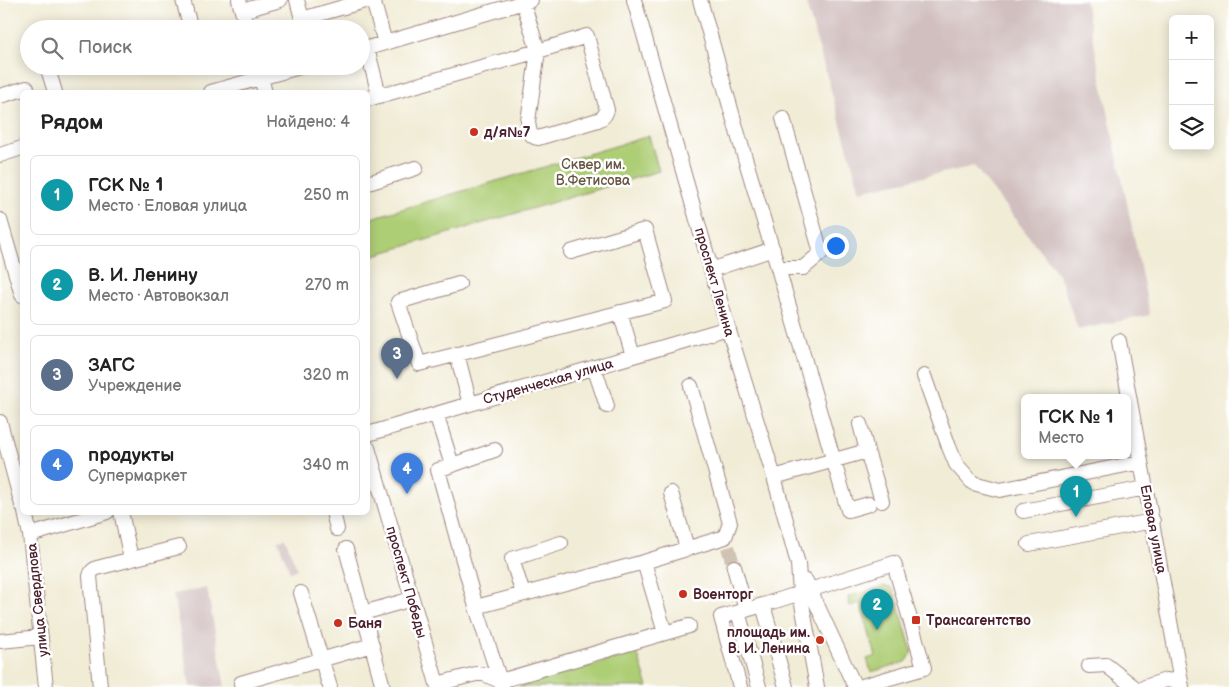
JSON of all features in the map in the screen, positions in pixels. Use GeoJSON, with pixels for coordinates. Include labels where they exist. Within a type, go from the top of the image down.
{"type":"FeatureCollection","features":[{"type":"Feature","properties":{"kind":"street"},"geometry":{"type":"LineString","coordinates":[[183,0],[189,20]]}},
{"type":"Feature","properties":{"kind":"street"},"geometry":{"type":"LineString","coordinates":[[244,20],[240,6],[280,0]]}},
{"type":"Feature","properties":{"kind":"street"},"geometry":{"type":"LineString","coordinates":[[297,0],[302,19],[368,0]]}},
{"type":"Feature","properties":{"kind":"street"},"geometry":{"type":"LineString","coordinates":[[373,0],[385,43]]}},
{"type":"Feature","properties":{"kind":"street","name":"проспект Ленина"},"geometry":{"type":"LineString","coordinates":[[634,0],[798,564],[805,591],[817,687]]}},
{"type":"Feature","properties":{"kind":"street"},"geometry":{"type":"LineString","coordinates":[[700,0],[848,510],[875,503],[867,451],[860,424]]}},
{"type":"Feature","properties":{"kind":"street"},"geometry":{"type":"LineString","coordinates":[[369,75],[373,97],[538,51],[587,36],[607,110],[606,115],[598,120],[538,138],[531,134],[528,121],[538,51],[527,1],[496,5],[370,47]]}},
{"type":"Feature","properties":{"kind":"street"},"geometry":{"type":"LineString","coordinates":[[50,75],[54,90]]}},
{"type":"Feature","properties":{"kind":"street"},"geometry":{"type":"LineString","coordinates":[[216,90],[252,75]]}},
{"type":"Feature","properties":{"kind":"street"},"geometry":{"type":"LineString","coordinates":[[260,75],[264,90]]}},
{"type":"Feature","properties":{"kind":"street"},"geometry":{"type":"LineString","coordinates":[[0,96],[26,88]]}},
{"type":"Feature","properties":{"kind":"street"},"geometry":{"type":"LineString","coordinates":[[778,268],[803,268],[820,253],[783,118]]}},
{"type":"Feature","properties":{"kind":"street"},"geometry":{"type":"LineString","coordinates":[[0,155],[20,149]]}},
{"type":"Feature","properties":{"kind":"street"},"geometry":{"type":"LineString","coordinates":[[370,182],[416,168]]}},
{"type":"Feature","properties":{"kind":"street"},"geometry":{"type":"LineString","coordinates":[[0,220],[3,242],[20,289]]}},
{"type":"Feature","properties":{"kind":"street"},"geometry":{"type":"LineString","coordinates":[[459,284],[398,302],[419,364],[665,300],[645,230],[571,252]]}},
{"type":"Feature","properties":{"kind":"street"},"geometry":{"type":"LineString","coordinates":[[711,270],[773,249]]}},
{"type":"Feature","properties":{"kind":"street"},"geometry":{"type":"LineString","coordinates":[[620,312],[633,356]]}},
{"type":"Feature","properties":{"kind":"street","name":"Студенческая улица"},"geometry":{"type":"LineString","coordinates":[[370,433],[728,328]]}},
{"type":"Feature","properties":{"kind":"street","name":"Еловая улица"},"geometry":{"type":"LineString","coordinates":[[1119,341],[1129,394]]}},
{"type":"Feature","properties":{"kind":"street"},"geometry":{"type":"LineString","coordinates":[[456,354],[470,404]]}},
{"type":"Feature","properties":{"kind":"street"},"geometry":{"type":"LineString","coordinates":[[594,367],[607,406]]}},
{"type":"Feature","properties":{"kind":"street"},"geometry":{"type":"LineString","coordinates":[[924,376],[956,464],[973,483],[1000,490],[1141,462]]}},
{"type":"Feature","properties":{"kind":"street"},"geometry":{"type":"LineString","coordinates":[[476,607],[644,562],[687,548],[727,542],[730,523],[690,386]]}},
{"type":"Feature","properties":{"kind":"street","name":"Еловая улица"},"geometry":{"type":"LineString","coordinates":[[1131,407],[1182,684]]}},
{"type":"Feature","properties":{"kind":"street"},"geometry":{"type":"LineString","coordinates":[[436,414],[452,465]]}},
{"type":"Feature","properties":{"kind":"street"},"geometry":{"type":"LineString","coordinates":[[0,422],[16,458],[20,489]]}},
{"type":"Feature","properties":{"kind":"street"},"geometry":{"type":"LineString","coordinates":[[495,450],[438,470],[476,607],[501,684]]}},
{"type":"Feature","properties":{"kind":"street"},"geometry":{"type":"LineString","coordinates":[[774,478],[867,451]]}},
{"type":"Feature","properties":{"kind":"street","name":"проспект Победы"},"geometry":{"type":"LineString","coordinates":[[370,455],[438,685]]}},
{"type":"Feature","properties":{"kind":"street"},"geometry":{"type":"LineString","coordinates":[[1023,511],[1146,488]]}},
{"type":"Feature","properties":{"kind":"street"},"geometry":{"type":"LineString","coordinates":[[671,493],[687,548]]}},
{"type":"Feature","properties":{"kind":"street","name":"улица Свердлова"},"geometry":{"type":"LineString","coordinates":[[26,515],[30,535],[46,687]]}},
{"type":"Feature","properties":{"kind":"street"},"geometry":{"type":"LineString","coordinates":[[30,535],[97,515]]}},
{"type":"Feature","properties":{"kind":"street"},"geometry":{"type":"LineString","coordinates":[[122,515],[131,560]]}},
{"type":"Feature","properties":{"kind":"street"},"geometry":{"type":"LineString","coordinates":[[334,515],[337,529]]}},
{"type":"Feature","properties":{"kind":"street"},"geometry":{"type":"LineString","coordinates":[[1028,544],[1153,521]]}},
{"type":"Feature","properties":{"kind":"street"},"geometry":{"type":"LineString","coordinates":[[523,594],[512,559],[561,543]]}},
{"type":"Feature","properties":{"kind":"street"},"geometry":{"type":"LineString","coordinates":[[100,687],[91,572],[97,568],[179,547]]}},
{"type":"Feature","properties":{"kind":"street"},"geometry":{"type":"LineString","coordinates":[[346,549],[383,687]]}},
{"type":"Feature","properties":{"kind":"street"},"geometry":{"type":"LineString","coordinates":[[644,562],[665,634]]}},
{"type":"Feature","properties":{"kind":"street"},"geometry":{"type":"LineString","coordinates":[[740,687],[720,617],[763,605],[894,562],[924,668],[857,687]]}},
{"type":"Feature","properties":{"kind":"street"},"geometry":{"type":"LineString","coordinates":[[734,567],[759,687]]}},
{"type":"Feature","properties":{"kind":"street","name":"проспект Ленина"},"geometry":{"type":"LineString","coordinates":[[805,591],[857,687]]}},
{"type":"Feature","properties":{"kind":"street"},"geometry":{"type":"LineString","coordinates":[[301,593],[330,687]]}},
{"type":"Feature","properties":{"kind":"street"},"geometry":{"type":"LineString","coordinates":[[363,612],[412,599]]}},
{"type":"Feature","properties":{"kind":"street"},"geometry":{"type":"LineString","coordinates":[[763,605],[786,687]]}},
{"type":"Feature","properties":{"kind":"street"},"geometry":{"type":"LineString","coordinates":[[438,685],[476,674],[484,674],[501,684],[689,626]]}},
{"type":"Feature","properties":{"kind":"street"},"geometry":{"type":"LineString","coordinates":[[0,641],[41,637]]}},
{"type":"Feature","properties":{"kind":"street"},"geometry":{"type":"LineString","coordinates":[[242,687],[241,683],[372,645]]}},
{"type":"Feature","properties":{"kind":"street"},"geometry":{"type":"LineString","coordinates":[[1089,666],[1106,665],[1134,687]]}},
{"type":"Feature","properties":{"kind":"street"},"geometry":{"type":"LineString","coordinates":[[1146,687],[1166,680],[1182,684]]}},
{"type":"Feature","properties":{"kind":"shaded area"},"geometry":{"type":"Polygon","coordinates":[[[805,0],[1085,0],[1150,315],[1078,330],[1059,275],[974,166],[860,191],[805,0]]]}},
{"type":"Feature","properties":{"kind":"shaded area"},"geometry":{"type":"Polygon","coordinates":[[[285,538],[297,569],[290,572],[278,541],[285,538]]]}},
{"type":"Feature","properties":{"kind":"shaded area"},"geometry":{"type":"Polygon","coordinates":[[[207,588],[225,687],[190,687],[173,594],[207,588]]]}},
{"type":"Feature","properties":{"kind":"green space","name":"Сквер им. В.Фетисова"},"geometry":{"type":"Polygon","coordinates":[[[649,136],[659,171],[370,256],[370,218],[649,136]]]}},
{"type":"Feature","properties":{"kind":"green space"},"geometry":{"type":"Polygon","coordinates":[[[883,586],[891,587],[894,591],[912,651],[906,662],[871,672],[867,659],[876,656],[860,603],[850,606],[848,597],[883,586]]]}},
{"type":"Feature","properties":{"kind":"green space"},"geometry":{"type":"Polygon","coordinates":[[[637,652],[648,687],[518,687],[637,652]]]}},
{"type":"Feature","properties":{"kind":"tunnel"},"geometry":{"type":"LineString","coordinates":[[728,547],[734,567]]}},
{"type":"Feature","properties":{"kind":"place","name":"д/я№7"},"geometry":{"type":"Point","coordinates":[474,132]}},
{"type":"Feature","properties":{"kind":"place","name":"ЗАГС"},"geometry":{"type":"Point","coordinates":[397,379]}},
{"type":"Feature","properties":{"kind":"place","name":"продукты"},"geometry":{"type":"Point","coordinates":[407,494]}},
{"type":"Feature","properties":{"kind":"place","name":"ГСК № 1"},"geometry":{"type":"Point","coordinates":[1076,517]}},
{"type":"Feature","properties":{"kind":"place","name":"Военторг"},"geometry":{"type":"Point","coordinates":[683,594]}},
{"type":"Feature","properties":{"kind":"place","name":"Трансагентство"},"geometry":{"type":"Point","coordinates":[916,620]}},
{"type":"Feature","properties":{"kind":"place","name":"Баня"},"geometry":{"type":"Point","coordinates":[338,623]}},
{"type":"Feature","properties":{"kind":"place","name":"В. И. Ленину"},"geometry":{"type":"Point","coordinates":[877,630]}},
{"type":"Feature","properties":{"kind":"place","name":"площадь им. В. И. Ленина"},"geometry":{"type":"Point","coordinates":[820,640]}}]}
